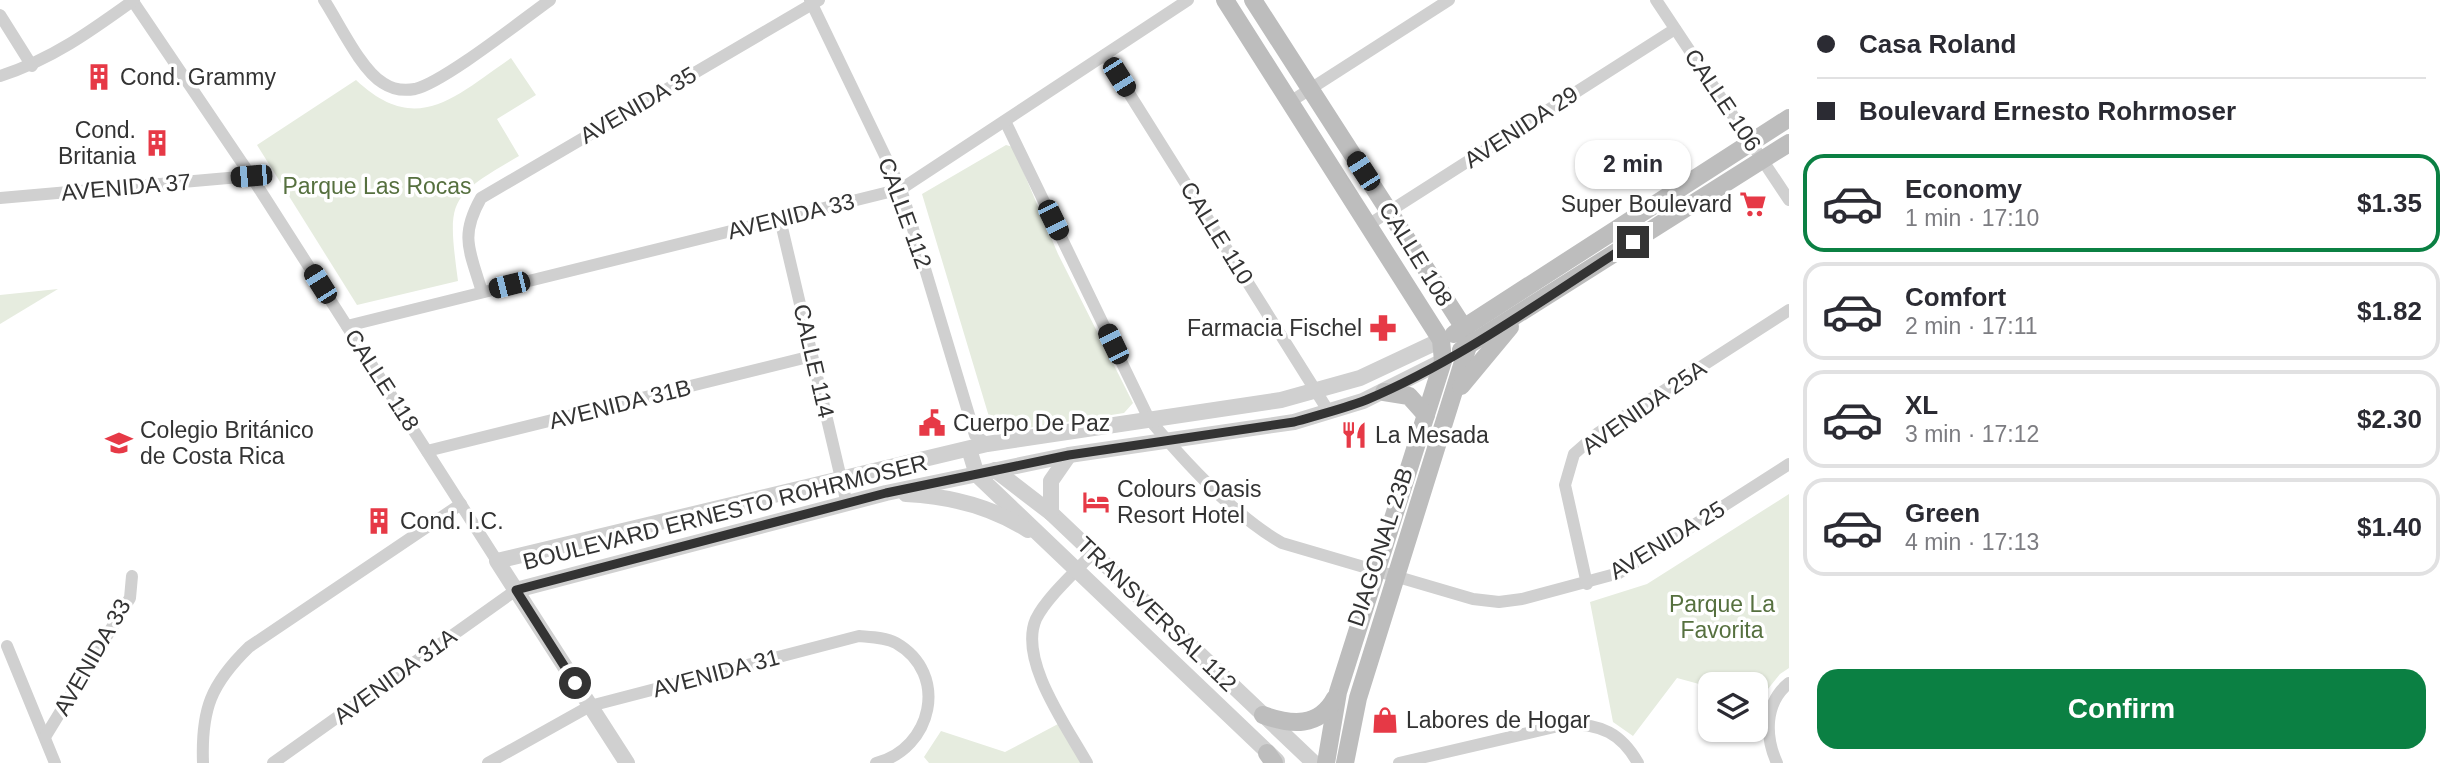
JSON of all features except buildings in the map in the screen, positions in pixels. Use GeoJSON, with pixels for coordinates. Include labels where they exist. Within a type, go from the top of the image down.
{"type":"FeatureCollection","features":[{"type":"Feature","properties":{"kind":"main road","name":"CALLE 108"},"geometry":{"type":"LineString","coordinates":[[1225,0],[1441,340],[1443,361]]}},
{"type":"Feature","properties":{"kind":"main road","name":"CALLE 108"},"geometry":{"type":"LineString","coordinates":[[1253,0],[1464,328],[1468,346]]}},
{"type":"Feature","properties":{"kind":"main road","name":"BOULEVARD ERNESTO ROHRMOSER"},"geometry":{"type":"LineString","coordinates":[[1441,340],[1464,328],[1789,118]]}},
{"type":"Feature","properties":{"kind":"main road","name":"BOULEVARD ERNESTO ROHRMOSER"},"geometry":{"type":"LineString","coordinates":[[1443,361],[1789,143]]}},
{"type":"Feature","properties":{"kind":"main road"},"geometry":{"type":"LineString","coordinates":[[1453,397],[1524,311]]}},
{"type":"Feature","properties":{"kind":"main road","name":"DIAGONAL 23B"},"geometry":{"type":"LineString","coordinates":[[1345,763],[1358,698],[1468,346]]}},
{"type":"Feature","properties":{"kind":"main road","name":"DIAGONAL 23B"},"geometry":{"type":"LineString","coordinates":[[1326,763],[1338,692],[1443,361]]}},
{"type":"Feature","properties":{"kind":"main road"},"geometry":{"type":"LineString","coordinates":[[1384,391],[1409,396],[1426,415]]}},
{"type":"Feature","properties":{"kind":"main road"},"geometry":{"type":"LineString","coordinates":[[1263,715],[1297,724],[1315,720],[1329,708],[1338,692]]}},
{"type":"Feature","properties":{"kind":"street"},"geometry":{"type":"LineString","coordinates":[[0,75],[32,66],[80,39],[133,0]]}},
{"type":"Feature","properties":{"kind":"street","name":"CALLE 118"},"geometry":{"type":"LineString","coordinates":[[133,0],[251,176],[626,763]]}},
{"type":"Feature","properties":{"kind":"street"},"geometry":{"type":"LineString","coordinates":[[329,2],[369,69],[382,83],[398,89],[415,89],[437,79],[550,0]]}},
{"type":"Feature","properties":{"kind":"street","name":"AVENIDA 33"},"geometry":{"type":"LineString","coordinates":[[347,327],[901,189],[1188,0]]}},
{"type":"Feature","properties":{"kind":"street"},"geometry":{"type":"LineString","coordinates":[[1290,102],[1449,0]]}},
{"type":"Feature","properties":{"kind":"street","name":"CALLE 106"},"geometry":{"type":"LineString","coordinates":[[1656,0],[1789,200]]}},
{"type":"Feature","properties":{"kind":"street","name":"CALLE 112"},"geometry":{"type":"LineString","coordinates":[[814,1],[901,189],[977,443],[995,471]]}},
{"type":"Feature","properties":{"kind":"street","name":"AVENIDA 35"},"geometry":{"type":"LineString","coordinates":[[482,292],[468,242],[468,220],[481,198],[814,1]]}},
{"type":"Feature","properties":{"kind":"street"},"geometry":{"type":"LineString","coordinates":[[0,15],[32,66]]}},
{"type":"Feature","properties":{"kind":"street","name":"AVENIDA 29"},"geometry":{"type":"LineString","coordinates":[[1368,225],[1675,29]]}},
{"type":"Feature","properties":{"kind":"street","name":"CALLE 110"},"geometry":{"type":"LineString","coordinates":[[1105,55],[1329,412]]}},
{"type":"Feature","properties":{"kind":"street","name":"AVENIDA 25"},"geometry":{"type":"LineString","coordinates":[[1005,121],[1149,419],[1166,439],[1262,531],[1282,543],[1473,599],[1499,602],[1587,584],[1619,573],[1789,464]]}},
{"type":"Feature","properties":{"kind":"street","name":"AVENIDA 37"},"geometry":{"type":"LineString","coordinates":[[0,198],[251,176]]}},
{"type":"Feature","properties":{"kind":"street","name":"CALLE 114"},"geometry":{"type":"LineString","coordinates":[[780,219],[846,504]]}},
{"type":"Feature","properties":{"kind":"street","name":"AVENIDA 25A"},"geometry":{"type":"LineString","coordinates":[[1587,584],[1566,485],[1574,454],[1598,433],[1789,310]]}},
{"type":"Feature","properties":{"kind":"street","name":"BOULEVARD ERNESTO ROHRMOSER"},"geometry":{"type":"LineString","coordinates":[[497,561],[842,480],[977,443],[1247,406],[1317,391],[1396,363],[1441,340]]}},
{"type":"Feature","properties":{"kind":"street","name":"AVENIDA 31B"},"geometry":{"type":"LineString","coordinates":[[427,451],[812,356]]}},
{"type":"Feature","properties":{"kind":"street","name":"BOULEVARD ERNESTO ROHRMOSER"},"geometry":{"type":"LineString","coordinates":[[516,590],[886,493],[1069,455],[1294,422],[1384,391],[1443,361]]}},
{"type":"Feature","properties":{"kind":"street","name":"CALLE 112"},"geometry":{"type":"LineString","coordinates":[[977,443],[977,475]]}},
{"type":"Feature","properties":{"kind":"street"},"geometry":{"type":"LineString","coordinates":[[1051,513],[1051,481],[1069,455]]}},
{"type":"Feature","properties":{"kind":"street","name":"TRANSVERSAL 112"},"geometry":{"type":"LineString","coordinates":[[995,471],[1051,513],[1314,763]]}},
{"type":"Feature","properties":{"kind":"street","name":"TRANSVERSAL 112"},"geometry":{"type":"LineString","coordinates":[[977,475],[1053,545],[1274,760]]}},
{"type":"Feature","properties":{"kind":"street"},"geometry":{"type":"LineString","coordinates":[[886,493],[957,501],[991,512],[1053,545]]}},
{"type":"Feature","properties":{"kind":"street"},"geometry":{"type":"LineString","coordinates":[[203,763],[202,734],[208,700],[225,670],[249,646],[461,504]]}},
{"type":"Feature","properties":{"kind":"street"},"geometry":{"type":"LineString","coordinates":[[1087,763],[1039,674],[1030,642],[1036,618],[1093,553]]}},
{"type":"Feature","properties":{"kind":"street","name":"AVENIDA 33"},"geometry":{"type":"LineString","coordinates":[[45,737],[130,598],[132,576]]}},
{"type":"Feature","properties":{"kind":"street","name":"AVENIDA 31A"},"geometry":{"type":"LineString","coordinates":[[274,763],[516,590]]}},
{"type":"Feature","properties":{"kind":"street","name":"AVENIDA 31"},"geometry":{"type":"LineString","coordinates":[[488,763],[590,706],[859,636],[895,643],[912,656],[928,692],[922,731],[909,747],[891,759],[876,763]]}},
{"type":"Feature","properties":{"kind":"street"},"geometry":{"type":"LineString","coordinates":[[7,646],[55,763]]}},
{"type":"Feature","properties":{"kind":"street"},"geometry":{"type":"LineString","coordinates":[[1777,763],[1769,746],[1768,720],[1776,698],[1789,683]]}},
{"type":"Feature","properties":{"kind":"street"},"geometry":{"type":"LineString","coordinates":[[1399,763],[1567,724],[1591,724],[1604,728],[1628,747],[1638,763]]}},
{"type":"Feature","properties":{"kind":"green space","name":"Parque Las Rocas"},"geometry":{"type":"Polygon","coordinates":[[[511,58],[536,95],[497,119],[519,156],[478,182],[458,203],[453,232],[458,281],[357,305],[257,145],[356,80],[378,97],[398,106],[417,108],[435,105],[453,97],[511,58]]]}},
{"type":"Feature","properties":{"kind":"green space"},"geometry":{"type":"Polygon","coordinates":[[[1006,145],[1013,147],[1058,254],[1133,403],[1124,413],[1001,432],[993,430],[922,194],[1006,145]]]}},
{"type":"Feature","properties":{"kind":"green space"},"geometry":{"type":"Polygon","coordinates":[[[58,289],[0,324],[0,295],[58,289]]]}},
{"type":"Feature","properties":{"kind":"green space","name":"Parque La Favorita"},"geometry":{"type":"Polygon","coordinates":[[[1789,494],[1789,668],[1768,689],[1768,672],[1698,672],[1698,684],[1677,678],[1633,736],[1613,722],[1590,602],[1647,584],[1789,494]]]}},
{"type":"Feature","properties":{"kind":"green space"},"geometry":{"type":"Polygon","coordinates":[[[1058,724],[1081,763],[929,763],[924,757],[941,731],[1005,752],[1058,724]]]}},
{"type":"Feature","properties":{"kind":"place","name":"Cond. Grammy"},"geometry":{"type":"Point","coordinates":[99,77]}},
{"type":"Feature","properties":{"kind":"place","name":"Cond. Britania"},"geometry":{"type":"Point","coordinates":[157,143]}},
{"type":"Feature","properties":{"kind":"place","name":"Super Boulevard"},"geometry":{"type":"Point","coordinates":[1753,204]}},
{"type":"Feature","properties":{"kind":"place","name":"Farmacia Fischel"},"geometry":{"type":"Point","coordinates":[1383,328]}},
{"type":"Feature","properties":{"kind":"place","name":"Cuerpo De Paz"},"geometry":{"type":"Point","coordinates":[932,423]}},
{"type":"Feature","properties":{"kind":"place","name":"La Mesada"},"geometry":{"type":"Point","coordinates":[1354,435]}},
{"type":"Feature","properties":{"kind":"place","name":"Colegio Británico de Costa Rica"},"geometry":{"type":"Point","coordinates":[119,443]}},
{"type":"Feature","properties":{"kind":"place","name":"Colours Oasis Resort Hotel"},"geometry":{"type":"Point","coordinates":[1096,502]}},
{"type":"Feature","properties":{"kind":"place","name":"Cond. I.C."},"geometry":{"type":"Point","coordinates":[379,521]}},
{"type":"Feature","properties":{"kind":"place","name":"Labores de Hogar"},"geometry":{"type":"Point","coordinates":[1385,720]}},
{"type":"Feature","properties":{"kind":"route"},"geometry":{"type":"LineString","coordinates":[[575,683],[516,590],[886,493],[1069,455],[1294,422],[1329,412],[1363,401],[1443,361],[1633,242]]}}]}
